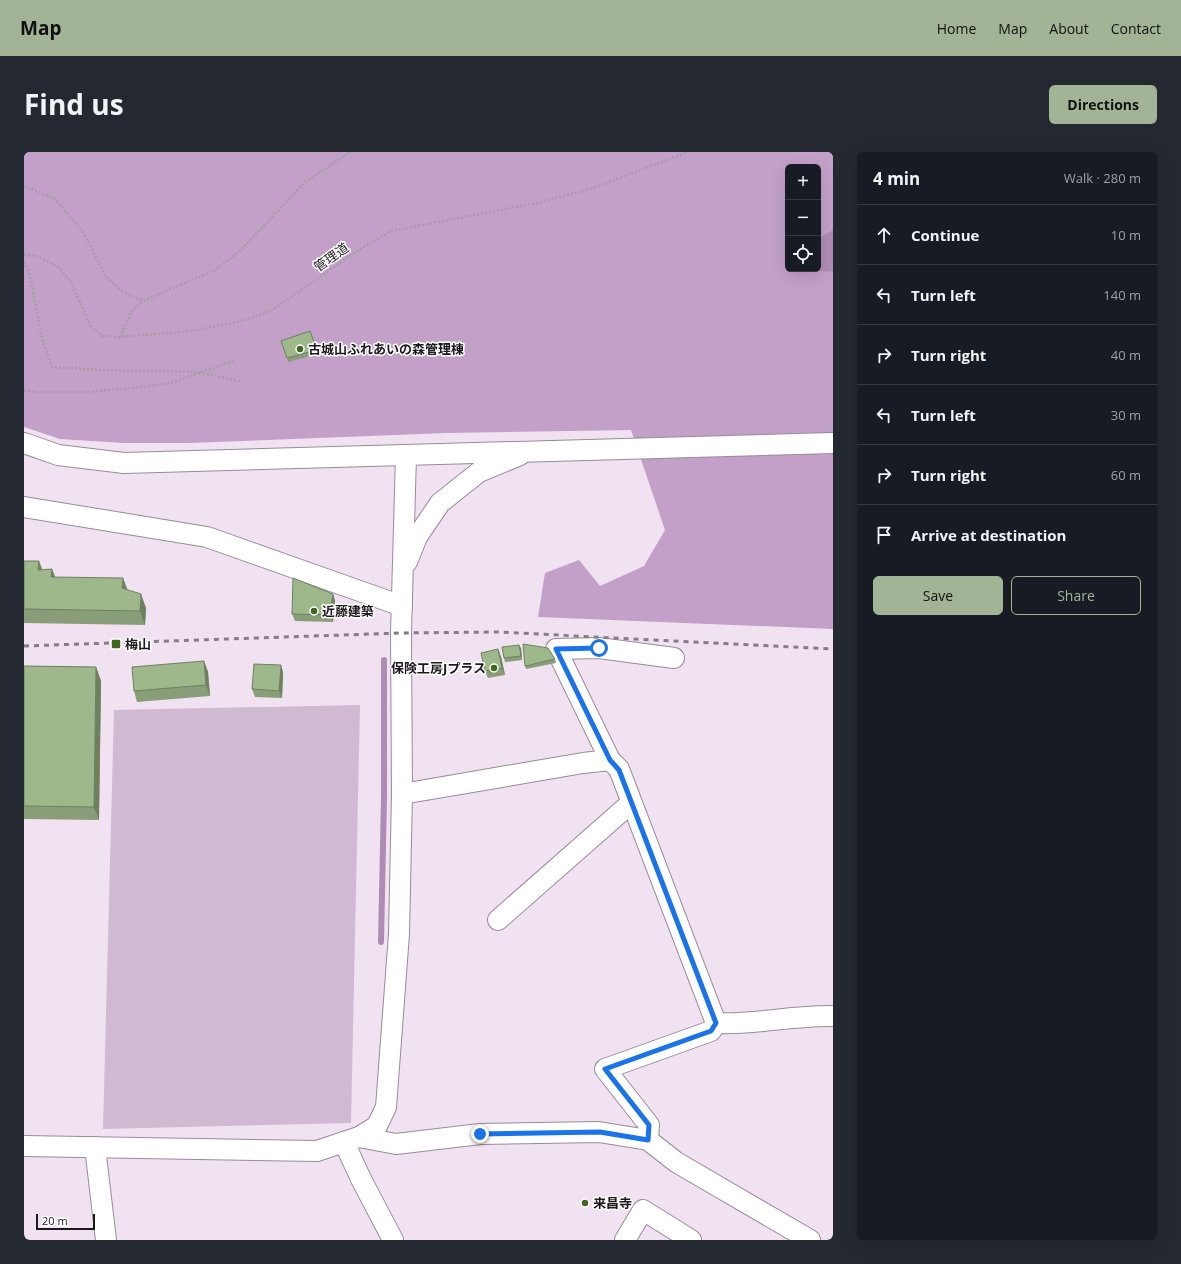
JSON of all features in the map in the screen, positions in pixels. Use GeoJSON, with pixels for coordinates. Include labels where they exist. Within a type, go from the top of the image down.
{"type":"FeatureCollection","features":[{"type":"Feature","properties":{"kind":"street"},"geometry":{"type":"LineString","coordinates":[[24,443],[58,455],[124,463],[833,443]]}},
{"type":"Feature","properties":{"kind":"street"},"geometry":{"type":"LineString","coordinates":[[403,571],[417,537],[440,503],[480,472],[531,451]]}},
{"type":"Feature","properties":{"kind":"street"},"geometry":{"type":"LineString","coordinates":[[25,1149],[95,1148],[317,1151],[352,1139],[378,1126],[386,1107],[399,934],[402,794],[402,606],[406,455]]}},
{"type":"Feature","properties":{"kind":"street"},"geometry":{"type":"LineString","coordinates":[[24,507],[207,537],[402,606]]}},
{"type":"Feature","properties":{"kind":"street"},"geometry":{"type":"LineString","coordinates":[[674,658],[599,648],[556,649],[610,760],[619,770],[716,1023]]}},
{"type":"Feature","properties":{"kind":"street"},"geometry":{"type":"LineString","coordinates":[[402,794],[583,763],[610,760]]}},
{"type":"Feature","properties":{"kind":"street"},"geometry":{"type":"LineString","coordinates":[[498,920],[631,803]]}},
{"type":"Feature","properties":{"kind":"street"},"geometry":{"type":"LineString","coordinates":[[716,1023],[733,1024],[810,1016],[833,1016]]}},
{"type":"Feature","properties":{"kind":"street"},"geometry":{"type":"LineString","coordinates":[[648,1140],[649,1125],[605,1069],[711,1031],[716,1023]]}},
{"type":"Feature","properties":{"kind":"street"},"geometry":{"type":"LineString","coordinates":[[352,1139],[396,1144],[480,1134],[600,1132],[648,1140],[676,1162],[810,1240]]}},
{"type":"Feature","properties":{"kind":"street"},"geometry":{"type":"LineString","coordinates":[[352,1139],[361,1179],[394,1240]]}},
{"type":"Feature","properties":{"kind":"street"},"geometry":{"type":"LineString","coordinates":[[95,1148],[106,1240]]}},
{"type":"Feature","properties":{"kind":"street"},"geometry":{"type":"LineString","coordinates":[[626,1240],[643,1210],[691,1240]]}},
{"type":"Feature","properties":{"kind":"path"},"geometry":{"type":"LineString","coordinates":[[120,337],[131,312],[144,301],[215,270],[239,252],[304,184],[350,152]]}},
{"type":"Feature","properties":{"kind":"path","name":"管理道"},"geometry":{"type":"LineString","coordinates":[[24,254],[39,257],[57,266],[71,282],[91,327],[102,336],[120,337],[193,330],[246,320],[274,309],[351,255],[391,231],[537,203],[590,189],[688,152]]}},
{"type":"Feature","properties":{"kind":"path"},"geometry":{"type":"LineString","coordinates":[[24,186],[55,198],[83,232],[106,277],[122,292],[144,301]]}},
{"type":"Feature","properties":{"kind":"path"},"geometry":{"type":"LineString","coordinates":[[24,262],[29,272],[43,342],[52,367],[99,370],[198,372],[243,382]]}},
{"type":"Feature","properties":{"kind":"path"},"geometry":{"type":"LineString","coordinates":[[24,390],[61,393],[119,389],[174,382],[198,372],[236,360]]}},
{"type":"Feature","properties":{"kind":"shaded area"},"geometry":{"type":"Polygon","coordinates":[[[24,152],[833,152],[833,629],[538,617],[545,573],[579,560],[600,586],[644,566],[665,530],[631,430],[446,433],[189,443],[124,443],[60,439],[24,427],[24,152]]]}},
{"type":"Feature","properties":{"kind":"shaded area"},"geometry":{"type":"Polygon","coordinates":[[[833,230],[833,272],[821,271],[821,237],[833,230]]]}},
{"type":"Feature","properties":{"kind":"shaded area"},"geometry":{"type":"Polygon","coordinates":[[[360,705],[351,1123],[103,1129],[114,710],[360,705]]]}},
{"type":"Feature","properties":{"kind":"building","name":"古城山ふれあいの森管理棟"},"geometry":{"type":"Polygon","coordinates":[[[310,331],[317,350],[287,358],[281,341],[310,331]]]}},
{"type":"Feature","properties":{"kind":"building"},"geometry":{"type":"Polygon","coordinates":[[[24,561],[39,561],[38,570],[52,569],[51,577],[123,578],[122,588],[141,594],[140,611],[24,609],[24,561]]]}},
{"type":"Feature","properties":{"kind":"building","name":"近藤建築"},"geometry":{"type":"Polygon","coordinates":[[[293,578],[333,594],[330,615],[292,614],[293,578]]]}},
{"type":"Feature","properties":{"kind":"building"},"geometry":{"type":"Polygon","coordinates":[[[523,644],[548,648],[555,659],[525,666],[523,644]]]}},
{"type":"Feature","properties":{"kind":"building"},"geometry":{"type":"Polygon","coordinates":[[[519,645],[521,656],[504,658],[502,647],[519,645]]]}},
{"type":"Feature","properties":{"kind":"building"},"geometry":{"type":"Polygon","coordinates":[[[498,649],[502,668],[485,671],[481,653],[498,649]]]}},
{"type":"Feature","properties":{"kind":"building"},"geometry":{"type":"Polygon","coordinates":[[[204,661],[206,685],[134,691],[132,667],[204,661]]]}},
{"type":"Feature","properties":{"kind":"building"},"geometry":{"type":"Polygon","coordinates":[[[254,664],[281,665],[279,691],[252,689],[254,664]]]}},
{"type":"Feature","properties":{"kind":"building"},"geometry":{"type":"Polygon","coordinates":[[[24,666],[96,667],[94,807],[24,806],[24,666]]]}},
{"type":"Feature","properties":{"kind":"waterway"},"geometry":{"type":"LineString","coordinates":[[381,942],[384,797],[384,660]]}},
{"type":"Feature","properties":{"kind":"railway"},"geometry":{"type":"LineString","coordinates":[[24,646],[401,633],[497,632],[833,649]]}},
{"type":"Feature","properties":{"kind":"place","name":"古城山ふれあいの森管理棟"},"geometry":{"type":"Point","coordinates":[300,349]}},
{"type":"Feature","properties":{"kind":"place","name":"近藤建築"},"geometry":{"type":"Point","coordinates":[314,611]}},
{"type":"Feature","properties":{"kind":"place","name":"梅山"},"geometry":{"type":"Point","coordinates":[116,644]}},
{"type":"Feature","properties":{"kind":"place","name":"保険工房Jプラス"},"geometry":{"type":"Point","coordinates":[494,668]}},
{"type":"Feature","properties":{"kind":"place","name":"来昌寺"},"geometry":{"type":"Point","coordinates":[585,1203]}},
{"type":"Feature","properties":{"kind":"route"},"geometry":{"type":"LineString","coordinates":[[480,1134],[600,1132],[648,1140],[649,1125],[605,1069],[711,1031],[716,1023],[619,770],[610,760],[556,649],[599,648]]}}]}
